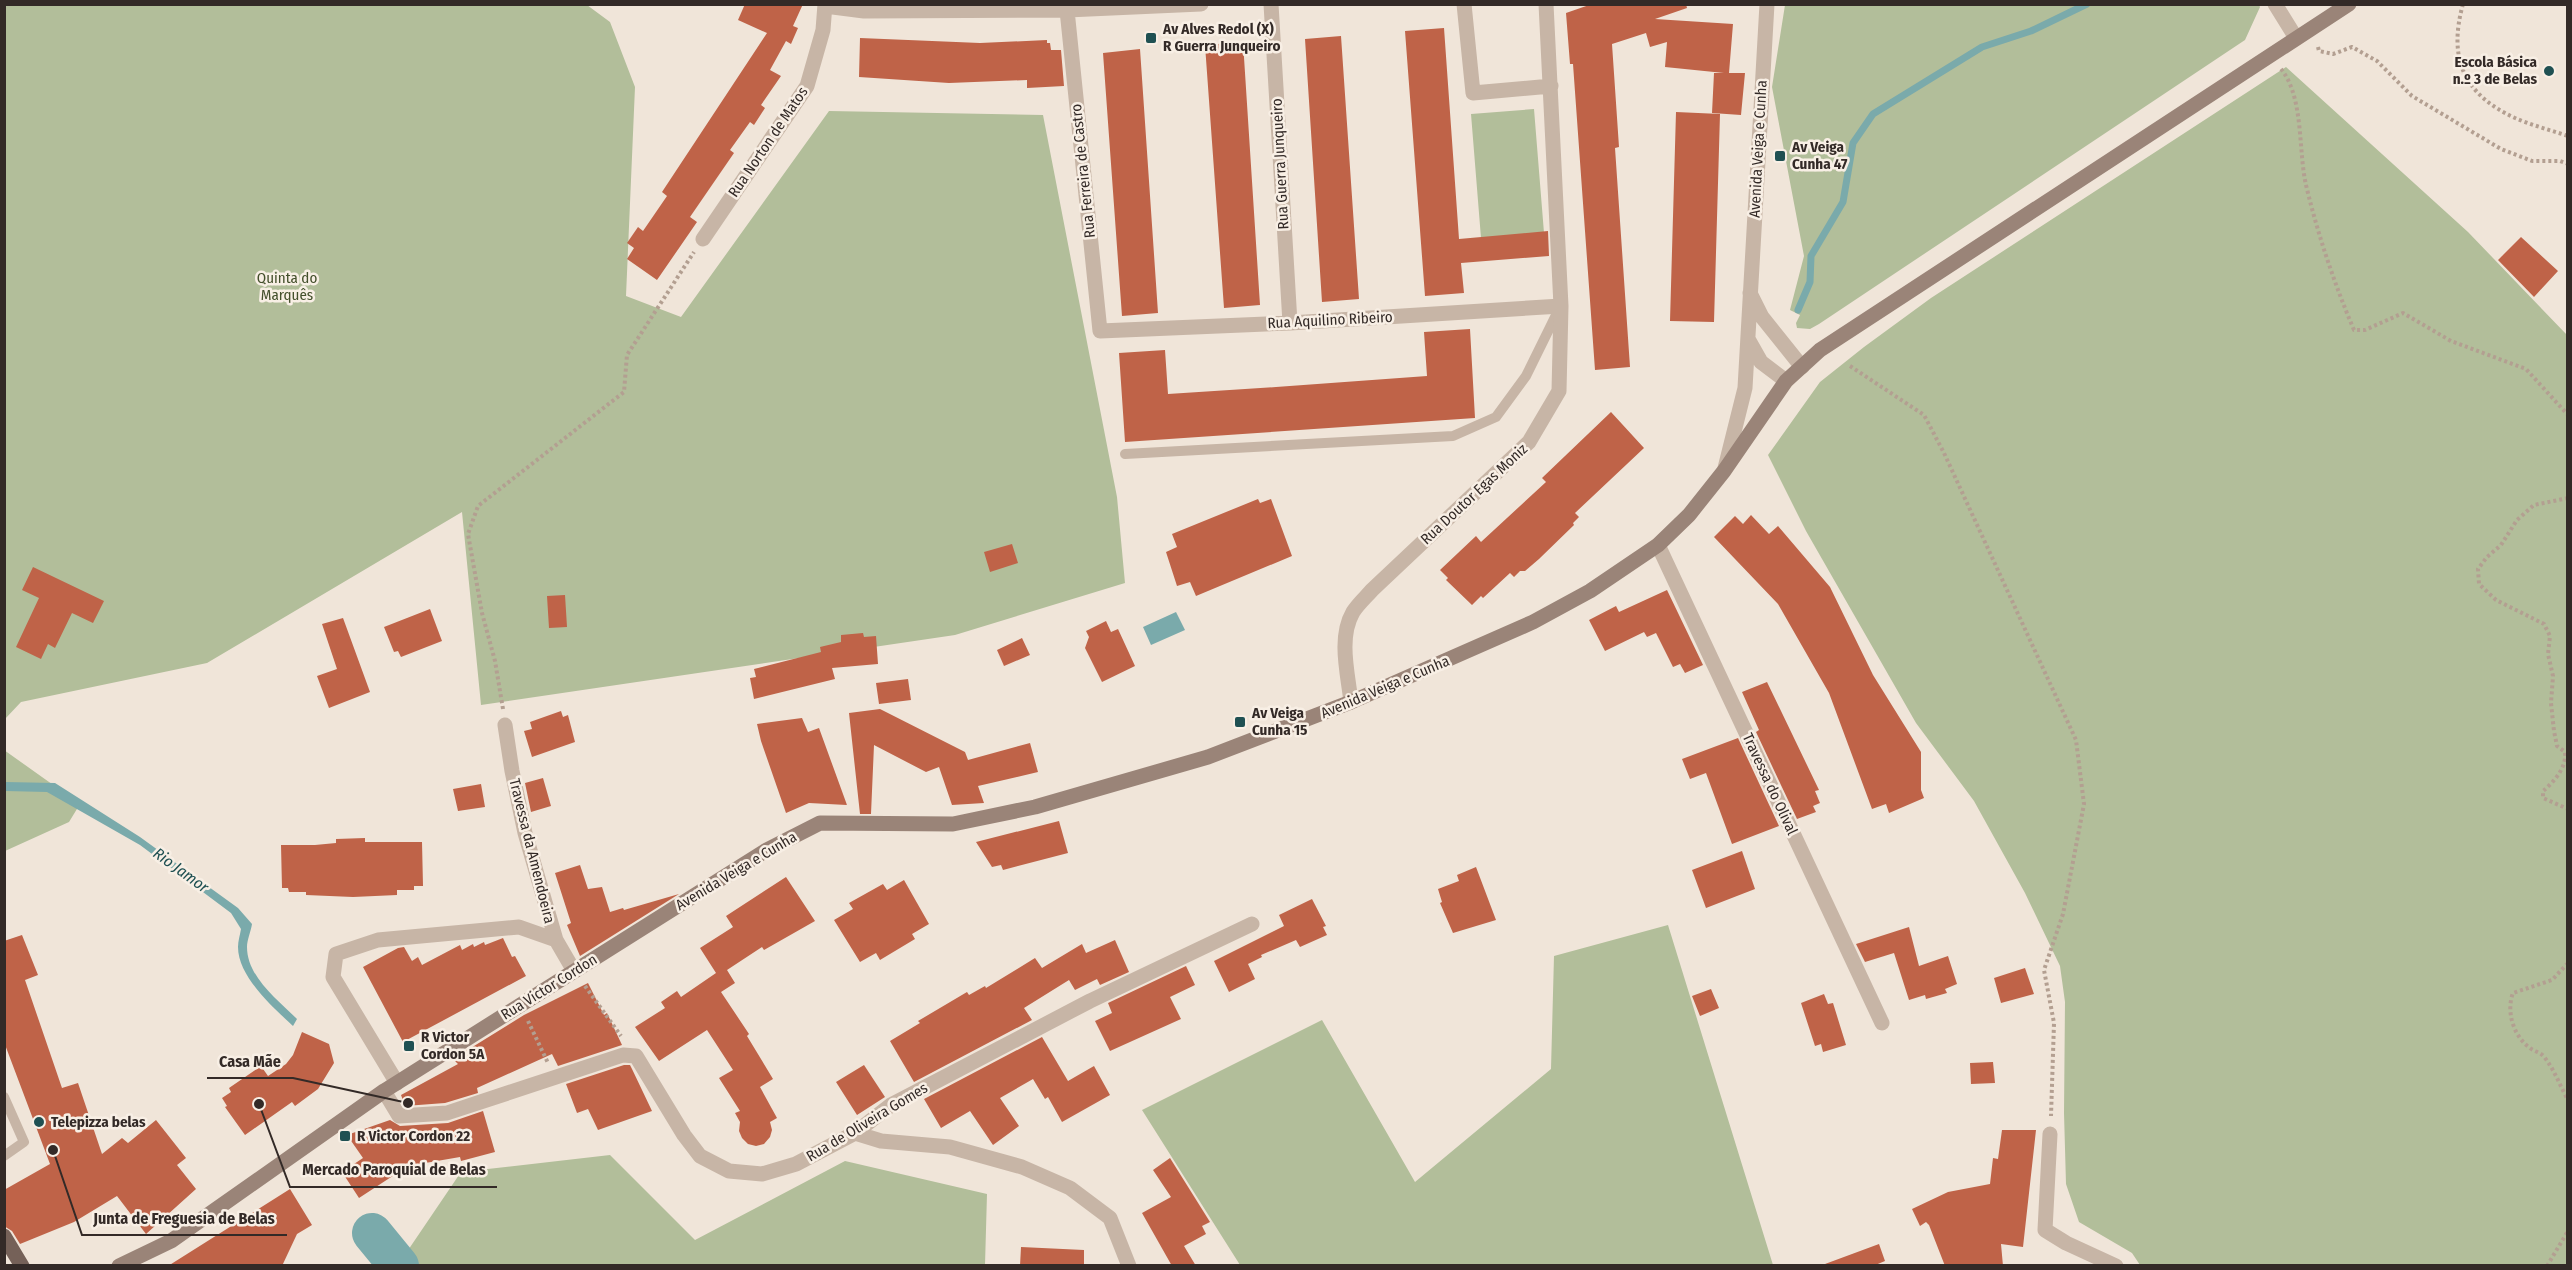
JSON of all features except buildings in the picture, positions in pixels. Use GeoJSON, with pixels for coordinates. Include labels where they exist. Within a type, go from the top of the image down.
{"type":"FeatureCollection","features":[{"type":"Feature","properties":{"kind":"main road"},"geometry":{"type":"LineString","coordinates":[[4,1236],[22,1266]]}},
{"type":"Feature","properties":{"kind":"street"},"geometry":{"type":"LineString","coordinates":[[825,5],[864,11],[1067,10],[1201,4]]}},
{"type":"Feature","properties":{"kind":"street","name":"Rua Guerra Junqueiro"},"geometry":{"type":"LineString","coordinates":[[1271,4],[1290,323]]}},
{"type":"Feature","properties":{"kind":"street"},"geometry":{"type":"LineString","coordinates":[[1464,4],[1473,93],[1551,86]]}},
{"type":"Feature","properties":{"kind":"street","name":"Rua Doutor Egas Moniz"},"geometry":{"type":"LineString","coordinates":[[1351,702],[1345,643],[1347,627],[1353,612],[1372,590],[1529,442],[1559,391],[1561,306],[1546,4]]}},
{"type":"Feature","properties":{"kind":"street","name":"Avenida Veiga e Cunha"},"geometry":{"type":"LineString","coordinates":[[669,911],[765,850],[820,823],[863,821],[953,825],[1035,807],[1208,757],[1351,702],[1533,622],[1590,591],[1658,545],[1689,515],[1724,471],[1745,388],[1767,4]]}},
{"type":"Feature","properties":{"kind":"street"},"geometry":{"type":"LineString","coordinates":[[2276,4],[2296,38]]}},
{"type":"Feature","properties":{"kind":"street"},"geometry":{"type":"LineString","coordinates":[[1724,471],[1786,381],[1820,350],[2349,4]]}},
{"type":"Feature","properties":{"kind":"street","name":"Rua Norton de Matos"},"geometry":{"type":"LineString","coordinates":[[703,239],[807,86],[823,30],[825,5]]}},
{"type":"Feature","properties":{"kind":"street","name":"Rua Ferreira de Castro"},"geometry":{"type":"LineString","coordinates":[[1067,10],[1100,331]]}},
{"type":"Feature","properties":{"kind":"street"},"geometry":{"type":"LineString","coordinates":[[1750,293],[1762,317],[1802,367]]}},
{"type":"Feature","properties":{"kind":"street","name":"Rua Aquilino Ribeiro"},"geometry":{"type":"LineString","coordinates":[[1100,331],[1290,323],[1561,306]]}},
{"type":"Feature","properties":{"kind":"street"},"geometry":{"type":"LineString","coordinates":[[1747,336],[1753,352],[1761,362],[1786,381]]}},
{"type":"Feature","properties":{"kind":"street","name":"Travessa do Olival"},"geometry":{"type":"LineString","coordinates":[[1658,545],[1882,1023]]}},
{"type":"Feature","properties":{"kind":"street","name":"Travessa da Amendoeira"},"geometry":{"type":"LineString","coordinates":[[506,725],[525,833],[556,940],[574,971]]}},
{"type":"Feature","properties":{"kind":"street","name":"Rua Victor Cordon"},"geometry":{"type":"LineString","coordinates":[[119,1266],[171,1241],[384,1091],[669,911]]}},
{"type":"Feature","properties":{"kind":"street","name":"Rua de Oliveira Gomes"},"geometry":{"type":"LineString","coordinates":[[636,1056],[684,1135],[700,1156],[729,1171],[762,1174],[796,1164],[855,1133],[891,1105],[1090,1001],[1252,924]]}},
{"type":"Feature","properties":{"kind":"street"},"geometry":{"type":"LineString","coordinates":[[397,1083],[333,977],[336,954],[378,940],[519,927],[556,940]]}},
{"type":"Feature","properties":{"kind":"street"},"geometry":{"type":"LineString","coordinates":[[384,1091],[399,1116],[447,1113],[623,1054],[636,1056]]}},
{"type":"Feature","properties":{"kind":"street"},"geometry":{"type":"LineString","coordinates":[[855,1133],[881,1141],[950,1147],[1022,1167],[1070,1188],[1110,1218],[1129,1266]]}},
{"type":"Feature","properties":{"kind":"street"},"geometry":{"type":"LineString","coordinates":[[2050,1134],[2045,1230],[2116,1266]]}},
{"type":"Feature","properties":{"kind":"lane"},"geometry":{"type":"LineString","coordinates":[[1125,454],[1454,436],[1496,417],[1526,376],[1561,306]]}},
{"type":"Feature","properties":{"kind":"lane"},"geometry":{"type":"LineString","coordinates":[[4,1097],[24,1142],[4,1156]]}},
{"type":"Feature","properties":{"kind":"path"},"geometry":{"type":"LineString","coordinates":[[2463,4],[2458,23],[2457,54],[2466,77],[2485,100],[2514,118],[2568,136]]}},
{"type":"Feature","properties":{"kind":"path"},"geometry":{"type":"LineString","coordinates":[[2316,25],[2319,51],[2333,54],[2352,47],[2377,61],[2412,96],[2501,149],[2532,161],[2560,161],[2568,164]]}},
{"type":"Feature","properties":{"kind":"path"},"geometry":{"type":"LineString","coordinates":[[2269,55],[2288,78],[2298,118],[2306,182],[2311,202],[2335,284],[2354,330],[2365,330],[2403,313],[2451,341],[2526,369],[2568,415]]}},
{"type":"Feature","properties":{"kind":"path"},"geometry":{"type":"LineString","coordinates":[[506,725],[468,534],[478,506],[624,392],[627,355],[703,239]]}},
{"type":"Feature","properties":{"kind":"path"},"geometry":{"type":"LineString","coordinates":[[1850,366],[1924,415],[1944,453],[2076,740],[2084,804],[2063,914],[2044,970],[2054,1023],[2050,1134]]}},
{"type":"Feature","properties":{"kind":"path"},"geometry":{"type":"LineString","coordinates":[[2568,498],[2534,505],[2517,520],[2501,544],[2478,569],[2479,584],[2496,600],[2544,624],[2550,636],[2548,654],[2553,676],[2551,703],[2554,731],[2557,746],[2565,752],[2566,760],[2553,783],[2543,791],[2543,798],[2568,809]]}},
{"type":"Feature","properties":{"kind":"path"},"geometry":{"type":"LineString","coordinates":[[2568,963],[2552,980],[2512,993],[2508,1004],[2514,1030],[2528,1047],[2543,1054],[2552,1066],[2568,1100]]}},
{"type":"Feature","properties":{"kind":"path"},"geometry":{"type":"LineString","coordinates":[[574,971],[636,1056]]}},
{"type":"Feature","properties":{"kind":"path"},"geometry":{"type":"LineString","coordinates":[[520,1005],[555,1077]]}},
{"type":"Feature","properties":{"kind":"path"},"geometry":{"type":"LineString","coordinates":[[2547,1266],[2568,1230]]}},
{"type":"Feature","properties":{"kind":"green space","name":"Quinta do Marquês"},"geometry":{"type":"Polygon","coordinates":[[[5,5],[587,5],[610,22],[635,87],[626,296],[681,317],[829,111],[1043,115],[1117,497],[1125,583],[955,635],[481,705],[462,512],[207,663],[21,702],[5,719],[5,5]]]}},
{"type":"Feature","properties":{"kind":"green space"},"geometry":{"type":"Polygon","coordinates":[[[1785,5],[2259,5],[2245,40],[1819,324],[1810,329],[1797,328],[1796,323],[1800,315],[1790,310],[1804,256],[1772,87],[1785,5]]]}},
{"type":"Feature","properties":{"kind":"green space"},"geometry":{"type":"Polygon","coordinates":[[[2286,67],[2468,232],[2567,335],[2567,1265],[2140,1265],[2132,1253],[2079,1222],[2066,1184],[2065,1002],[2060,966],[2025,893],[1974,801],[1916,723],[1806,531],[1768,455],[1820,382],[1864,347],[1931,298],[2286,67]]]}},
{"type":"Feature","properties":{"kind":"green space"},"geometry":{"type":"Polygon","coordinates":[[[1534,109],[1544,233],[1481,238],[1471,114],[1534,109]]]}},
{"type":"Feature","properties":{"kind":"green space"},"geometry":{"type":"Polygon","coordinates":[[[4,750],[80,804],[69,822],[5,851],[4,750]]]}},
{"type":"Feature","properties":{"kind":"green space"},"geometry":{"type":"Polygon","coordinates":[[[1668,925],[1773,1265],[1240,1265],[1142,1110],[1322,1020],[1415,1182],[1551,1069],[1554,956],[1668,925]]]}},
{"type":"Feature","properties":{"kind":"green space"},"geometry":{"type":"Polygon","coordinates":[[[610,1155],[695,1240],[845,1161],[987,1194],[985,1265],[398,1265],[461,1172],[610,1155]]]}},
{"type":"Feature","properties":{"kind":"water"},"geometry":{"type":"Polygon","coordinates":[[[1176,612],[1185,630],[1151,645],[1143,627],[1176,612]]]}},
{"type":"Feature","properties":{"kind":"water"},"geometry":{"type":"Polygon","coordinates":[[[5,782],[55,783],[140,837],[238,908],[252,924],[247,947],[252,968],[265,987],[297,1019],[293,1026],[250,980],[240,958],[238,947],[241,929],[231,913],[140,845],[47,792],[5,791],[5,782]]]}},
{"type":"Feature","properties":{"kind":"waterway"},"geometry":{"type":"LineString","coordinates":[[1798,310],[1810,282],[1811,256],[1843,202],[1853,143],[1873,114],[1982,47],[2031,31],[2087,4]]}},
{"type":"Feature","properties":{"kind":"waterway","name":"Rio Jamor"},"geometry":{"type":"LineString","coordinates":[[372,1233],[399,1266]]}},
{"type":"Feature","properties":{"kind":"place","name":"Av Alves Redol (X) R Guerra Junqueiro"},"geometry":{"type":"Point","coordinates":[1151,38]}},
{"type":"Feature","properties":{"kind":"place","name":"Escola Básica n.º 3 de Belas"},"geometry":{"type":"Point","coordinates":[2549,71]}},
{"type":"Feature","properties":{"kind":"place","name":"Av Veiga Cunha 47"},"geometry":{"type":"Point","coordinates":[1780,156]}},
{"type":"Feature","properties":{"kind":"place","name":"Av Veiga Cunha 15"},"geometry":{"type":"Point","coordinates":[1240,722]}},
{"type":"Feature","properties":{"kind":"place","name":"R Victor Cordon 5A"},"geometry":{"type":"Point","coordinates":[409,1046]}},
{"type":"Feature","properties":{"kind":"place","name":"Casa Mãe"},"geometry":{"type":"Point","coordinates":[408,1103]}},
{"type":"Feature","properties":{"kind":"place","name":"Mercado Paroquial de Belas"},"geometry":{"type":"Point","coordinates":[259,1104]}},
{"type":"Feature","properties":{"kind":"place","name":"Telepizza belas"},"geometry":{"type":"Point","coordinates":[39,1122]}},
{"type":"Feature","properties":{"kind":"place","name":"R Victor Cordon 22"},"geometry":{"type":"Point","coordinates":[345,1136]}},
{"type":"Feature","properties":{"kind":"place","name":"Junta de Freguesia de Belas"},"geometry":{"type":"Point","coordinates":[53,1150]}}]}
